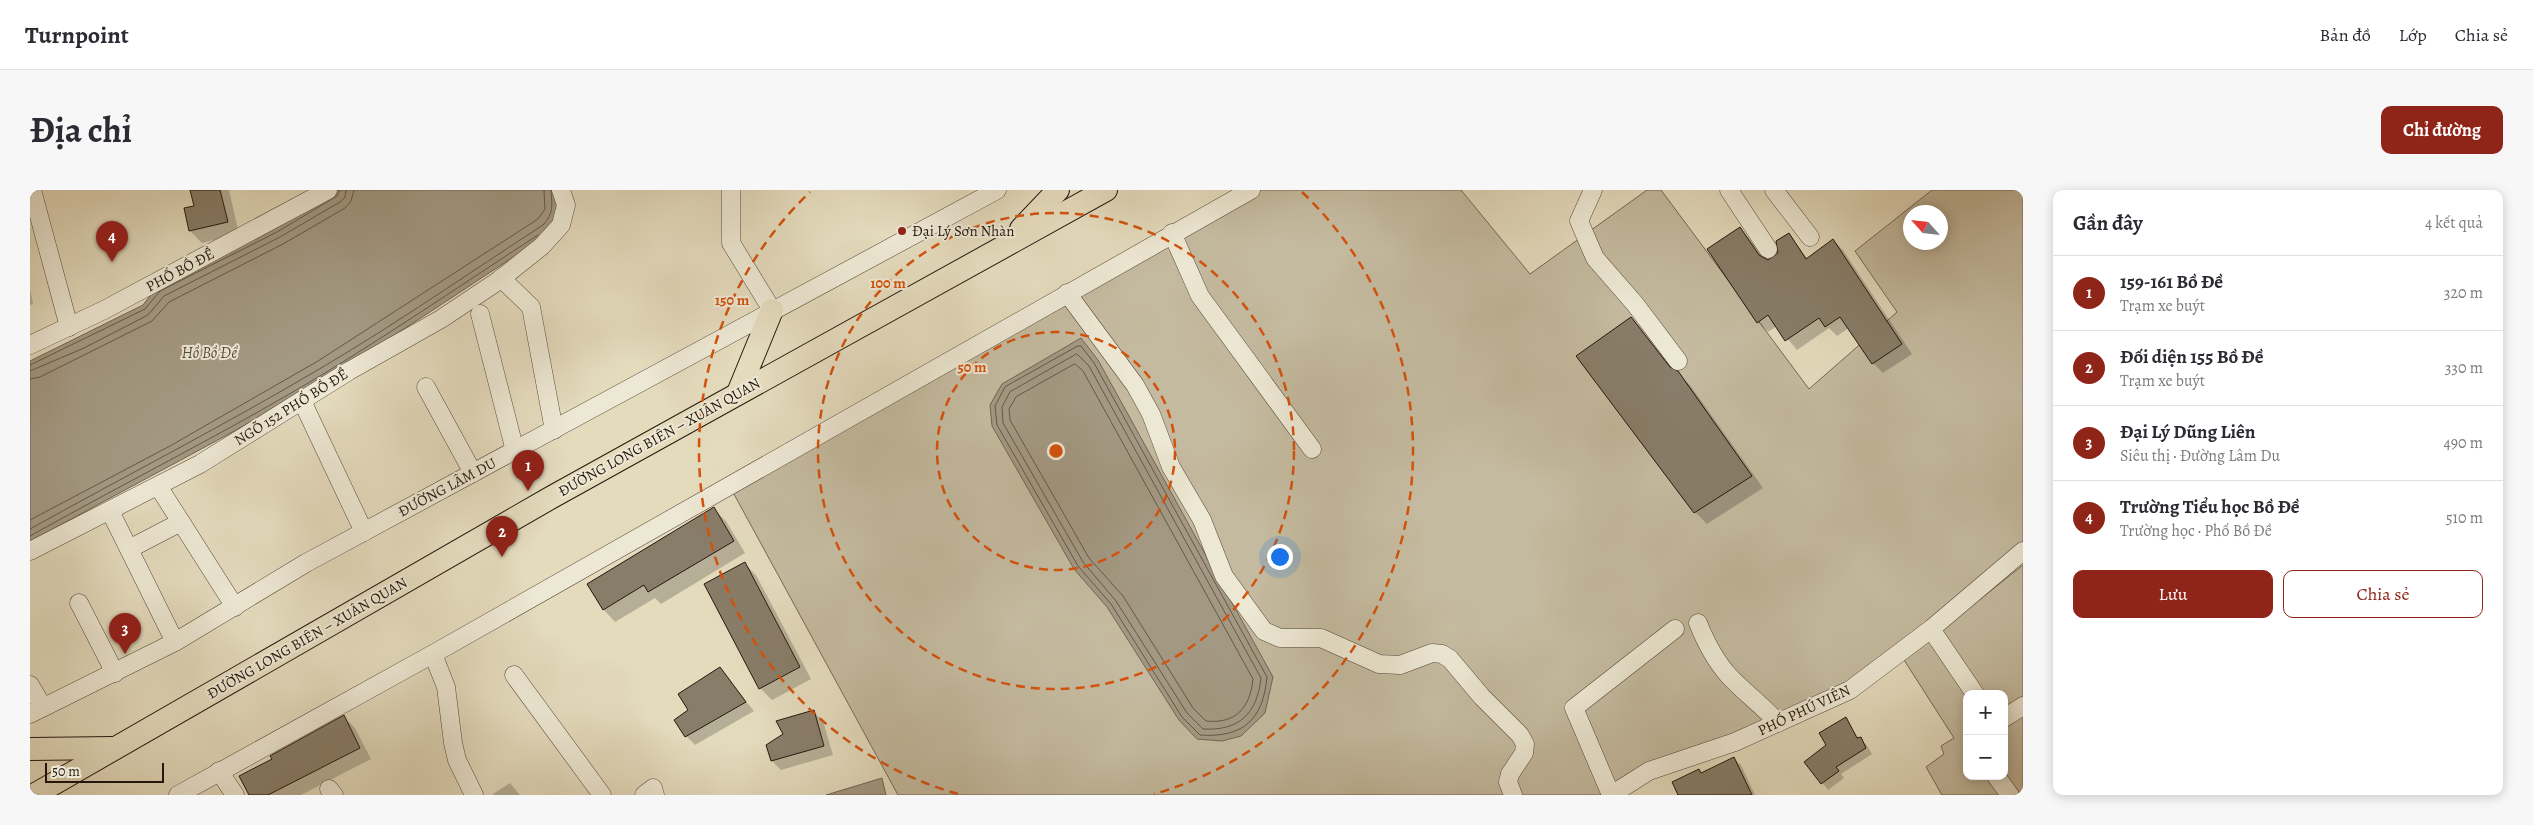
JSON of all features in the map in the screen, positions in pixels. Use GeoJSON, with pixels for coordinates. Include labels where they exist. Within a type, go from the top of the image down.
{"type":"FeatureCollection","features":[{"type":"Feature","properties":{"kind":"main road"},"geometry":{"type":"LineString","coordinates":[[1006,246],[1058,190]]}},
{"type":"Feature","properties":{"kind":"main road","name":"ĐƯỜNG LONG BIÊN – XUÂN QUAN"},"geometry":{"type":"LineString","coordinates":[[34,795],[552,497],[1106,190]]}},
{"type":"Feature","properties":{"kind":"main road"},"geometry":{"type":"LineString","coordinates":[[738,393],[772,310]]}},
{"type":"Feature","properties":{"kind":"main road"},"geometry":{"type":"LineString","coordinates":[[30,749],[117,748]]}},
{"type":"Feature","properties":{"kind":"street"},"geometry":{"type":"LineString","coordinates":[[32,190],[69,327]]}},
{"type":"Feature","properties":{"kind":"street","name":"PHỐ BỒ ĐỀ"},"geometry":{"type":"LineString","coordinates":[[30,345],[69,327],[307,196],[328,190]]}},
{"type":"Feature","properties":{"kind":"street","name":"NGÕ 152 PHỐ BỒ ĐỀ"},"geometry":{"type":"LineString","coordinates":[[30,551],[200,464],[302,400],[441,319],[501,278],[542,246],[560,225],[566,205],[561,190]]}},
{"type":"Feature","properties":{"kind":"street"},"geometry":{"type":"LineString","coordinates":[[731,190],[731,243],[772,310]]}},
{"type":"Feature","properties":{"kind":"street","name":"ĐƯỜNG LÂM DU"},"geometry":{"type":"LineString","coordinates":[[37,711],[175,642],[306,563],[997,190]]}},
{"type":"Feature","properties":{"kind":"street"},"geometry":{"type":"LineString","coordinates":[[178,795],[433,654],[1250,190]]}},
{"type":"Feature","properties":{"kind":"street"},"geometry":{"type":"LineString","coordinates":[[1593,190],[1579,221],[1595,258],[1635,304],[1678,361]]}},
{"type":"Feature","properties":{"kind":"street"},"geometry":{"type":"LineString","coordinates":[[1730,190],[1768,249]]}},
{"type":"Feature","properties":{"kind":"street"},"geometry":{"type":"LineString","coordinates":[[1774,190],[1810,237]]}},
{"type":"Feature","properties":{"kind":"street"},"geometry":{"type":"LineString","coordinates":[[1172,234],[1200,296],[1312,449]]}},
{"type":"Feature","properties":{"kind":"street"},"geometry":{"type":"LineString","coordinates":[[501,278],[531,306],[554,430]]}},
{"type":"Feature","properties":{"kind":"street"},"geometry":{"type":"LineString","coordinates":[[1068,293],[1139,392],[1151,414],[1171,467],[1202,520],[1224,576],[1264,631],[1280,638],[1321,638],[1379,664],[1400,665],[1432,653],[1442,654],[1450,659],[1482,697],[1520,735],[1525,744],[1524,753],[1510,774],[1508,782],[1512,795]]}},
{"type":"Feature","properties":{"kind":"street"},"geometry":{"type":"LineString","coordinates":[[480,314],[515,451]]}},
{"type":"Feature","properties":{"kind":"street"},"geometry":{"type":"LineString","coordinates":[[426,387],[473,473]]}},
{"type":"Feature","properties":{"kind":"street"},"geometry":{"type":"LineString","coordinates":[[302,400],[364,532]]}},
{"type":"Feature","properties":{"kind":"street"},"geometry":{"type":"LineString","coordinates":[[158,486],[235,607]]}},
{"type":"Feature","properties":{"kind":"street"},"geometry":{"type":"LineString","coordinates":[[110,511],[175,642]]}},
{"type":"Feature","properties":{"kind":"street"},"geometry":{"type":"LineString","coordinates":[[128,549],[181,522]]}},
{"type":"Feature","properties":{"kind":"street","name":"PHỐ PHÚ VIÊN"},"geometry":{"type":"LineString","coordinates":[[1611,795],[1649,771],[1735,742],[1850,690],[1932,629],[2023,551]]}},
{"type":"Feature","properties":{"kind":"street"},"geometry":{"type":"LineString","coordinates":[[79,603],[115,673]]}},
{"type":"Feature","properties":{"kind":"street"},"geometry":{"type":"LineString","coordinates":[[1698,623],[1710,650],[1730,677],[1765,708],[1778,723]]}},
{"type":"Feature","properties":{"kind":"street"},"geometry":{"type":"LineString","coordinates":[[1611,795],[1574,708],[1675,629]]}},
{"type":"Feature","properties":{"kind":"street"},"geometry":{"type":"LineString","coordinates":[[1932,629],[1972,690]]}},
{"type":"Feature","properties":{"kind":"street"},"geometry":{"type":"LineString","coordinates":[[433,654],[446,686],[452,744],[457,760],[474,795]]}},
{"type":"Feature","properties":{"kind":"street"},"geometry":{"type":"LineString","coordinates":[[514,675],[602,795]]}},
{"type":"Feature","properties":{"kind":"street"},"geometry":{"type":"LineString","coordinates":[[30,684],[37,711]]}},
{"type":"Feature","properties":{"kind":"street"},"geometry":{"type":"LineString","coordinates":[[2008,715],[2023,706]]}},
{"type":"Feature","properties":{"kind":"street"},"geometry":{"type":"LineString","coordinates":[[219,771],[235,795]]}},
{"type":"Feature","properties":{"kind":"street"},"geometry":{"type":"LineString","coordinates":[[1999,780],[2010,795]]}},
{"type":"Feature","properties":{"kind":"street"},"geometry":{"type":"LineString","coordinates":[[644,795],[653,788],[654,795]]}},
{"type":"Feature","properties":{"kind":"shaded area"},"geometry":{"type":"Polygon","coordinates":[[[1250,190],[1461,190],[1530,274],[1647,190],[1661,190],[1809,389],[1897,312],[1855,251],[1903,213],[1903,250],[1948,250],[1948,205],[1913,205],[1932,190],[2023,190],[2023,549],[1850,690],[1602,795],[898,795],[729,485],[1250,190]]]}},
{"type":"Feature","properties":{"kind":"shaded area"},"geometry":{"type":"Polygon","coordinates":[[[2023,565],[2023,795],[1942,795],[1926,767],[1944,754],[1941,746],[1954,738],[1904,660],[2023,565]]]}},
{"type":"Feature","properties":{"kind":"water","name":"Hồ Bồ Đề"},"geometry":{"type":"Polygon","coordinates":[[[338,190],[562,190],[550,233],[412,324],[291,399],[30,542],[30,361],[143,305],[156,288],[274,227],[338,190]]]}},
{"type":"Feature","properties":{"kind":"water"},"geometry":{"type":"Polygon","coordinates":[[[1081,338],[1098,360],[1273,677],[1265,713],[1241,736],[1222,741],[1197,739],[1179,720],[1107,607],[1074,569],[992,426],[990,405],[1002,384],[1081,338]]]}},
{"type":"Feature","properties":{"kind":"water"},"geometry":{"type":"Polygon","coordinates":[[[882,778],[886,795],[826,795],[882,778]]]}},
{"type":"Feature","properties":{"kind":"building"},"geometry":{"type":"Polygon","coordinates":[[[190,190],[220,190],[228,222],[189,231],[184,208],[194,206],[190,190]]]}},
{"type":"Feature","properties":{"kind":"building"},"geometry":{"type":"Polygon","coordinates":[[[1740,227],[1759,255],[1768,260],[1778,253],[1776,241],[1789,233],[1806,259],[1833,239],[1902,344],[1872,364],[1840,317],[1825,327],[1819,318],[1785,341],[1768,315],[1757,323],[1707,249],[1740,227]]]}},
{"type":"Feature","properties":{"kind":"building"},"geometry":{"type":"Polygon","coordinates":[[[1631,317],[1670,367],[1678,371],[1752,476],[1694,513],[1576,356],[1631,317]]]}},
{"type":"Feature","properties":{"kind":"building"},"geometry":{"type":"Polygon","coordinates":[[[714,507],[734,541],[648,592],[644,585],[603,610],[587,584],[714,507]]]}},
{"type":"Feature","properties":{"kind":"building"},"geometry":{"type":"Polygon","coordinates":[[[745,562],[800,667],[759,689],[704,584],[745,562]]]}},
{"type":"Feature","properties":{"kind":"building"},"geometry":{"type":"Polygon","coordinates":[[[720,667],[746,702],[685,737],[674,720],[688,710],[678,694],[720,667]]]}},
{"type":"Feature","properties":{"kind":"building"},"geometry":{"type":"Polygon","coordinates":[[[814,710],[824,746],[771,761],[766,745],[783,734],[776,721],[814,710]]]}},
{"type":"Feature","properties":{"kind":"building"},"geometry":{"type":"Polygon","coordinates":[[[344,715],[360,748],[268,795],[249,795],[239,776],[272,759],[270,756],[344,715]]]}},
{"type":"Feature","properties":{"kind":"building"},"geometry":{"type":"Polygon","coordinates":[[[1846,717],[1857,738],[1861,737],[1866,748],[1836,767],[1839,771],[1821,784],[1804,762],[1826,745],[1819,733],[1846,717]]]}},
{"type":"Feature","properties":{"kind":"building"},"geometry":{"type":"Polygon","coordinates":[[[1734,757],[1752,795],[1678,795],[1672,782],[1699,769],[1701,773],[1734,757]]]}},
{"type":"Feature","properties":{"kind":"place","name":"Đại Lý Sơn Nhàn"},"geometry":{"type":"Point","coordinates":[902,231]}},
{"type":"Feature","properties":{"kind":"place","name":"Trường Tiểu học Bồ Đề"},"geometry":{"type":"Point","coordinates":[112,262]}},
{"type":"Feature","properties":{"kind":"place","name":"159-161 Bồ Đề"},"geometry":{"type":"Point","coordinates":[528,491]}},
{"type":"Feature","properties":{"kind":"place","name":"Đối diện 155 Bồ Đề"},"geometry":{"type":"Point","coordinates":[502,557]}},
{"type":"Feature","properties":{"kind":"place","name":"Đại Lý Dũng Liên"},"geometry":{"type":"Point","coordinates":[125,654]}}]}
